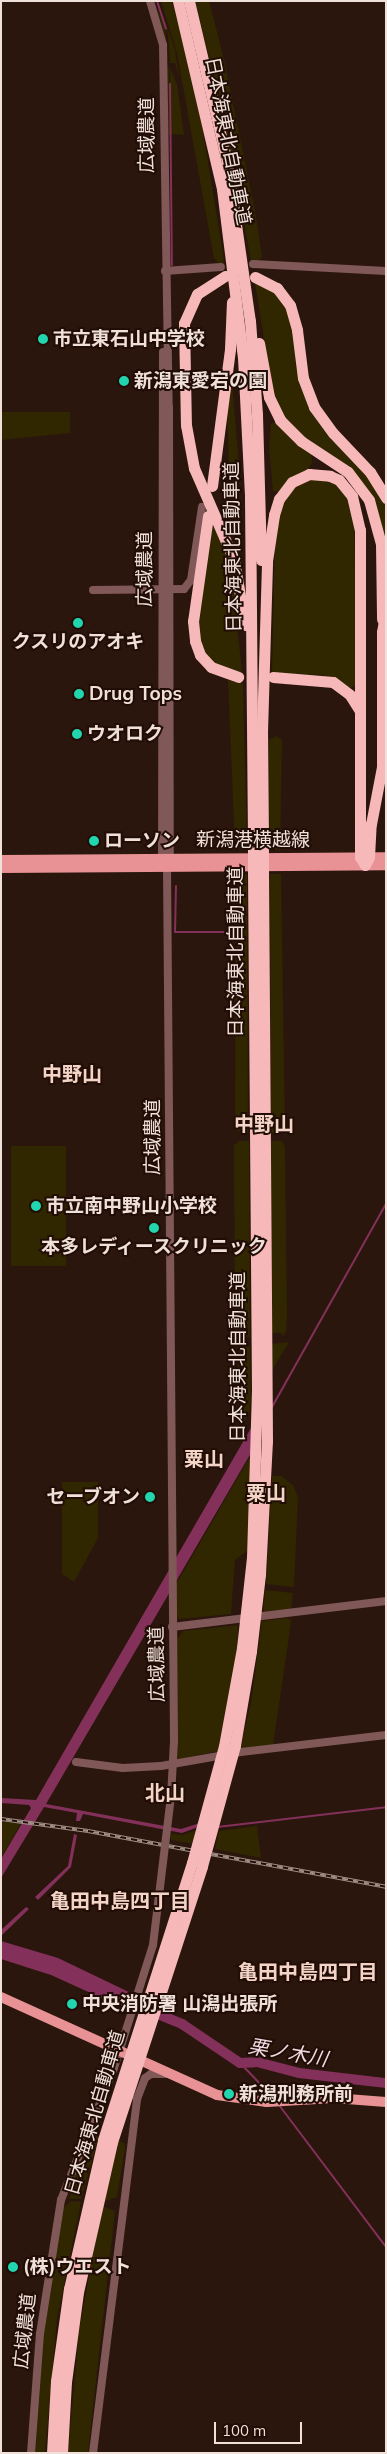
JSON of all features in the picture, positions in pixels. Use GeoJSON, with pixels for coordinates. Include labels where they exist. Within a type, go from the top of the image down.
{"type":"FeatureCollection","features":[{"type":"Feature","properties":{"kind":"highway","name":"日本海東北自動車道"},"geometry":{"type":"LineString","coordinates":[[178,1],[214,148],[228,228],[245,376],[258,734]]}},
{"type":"Feature","properties":{"kind":"highway","name":"日本海東北自動車道"},"geometry":{"type":"LineString","coordinates":[[52,2453],[56,2381],[69,2289],[108,2141],[229,1745],[260,1574],[258,415],[250,321],[237,224],[217,113],[189,1]]}},
{"type":"Feature","properties":{"kind":"highway"},"geometry":{"type":"LineString","coordinates":[[212,486],[232,321],[214,148]]}},
{"type":"Feature","properties":{"kind":"highway"},"geometry":{"type":"LineString","coordinates":[[237,224],[268,396],[274,411],[290,432],[348,472],[364,493],[375,515],[381,544],[382,767],[365,860]]}},
{"type":"Feature","properties":{"kind":"highway"},"geometry":{"type":"LineString","coordinates":[[223,272],[197,294],[184,323],[186,425],[194,468],[224,531],[240,581],[258,734]]}},
{"type":"Feature","properties":{"kind":"highway"},"geometry":{"type":"LineString","coordinates":[[256,277],[277,288],[290,305],[297,330],[303,378],[314,407],[333,433],[370,472],[386,498]]}},
{"type":"Feature","properties":{"kind":"highway"},"geometry":{"type":"LineString","coordinates":[[258,734],[271,533],[284,490],[300,477],[319,473],[339,480],[352,496],[359,517],[360,712],[365,860]]}},
{"type":"Feature","properties":{"kind":"highway"},"geometry":{"type":"LineString","coordinates":[[205,512],[194,621],[194,641],[200,655],[211,667],[238,677]]}},
{"type":"Feature","properties":{"kind":"highway"},"geometry":{"type":"LineString","coordinates":[[382,632],[386,610]]}},
{"type":"Feature","properties":{"kind":"highway"},"geometry":{"type":"LineString","coordinates":[[273,678],[315,678],[333,682],[350,695],[360,712]]}},
{"type":"Feature","properties":{"kind":"highway","name":"日本海東北自動車道"},"geometry":{"type":"LineString","coordinates":[[246,1649],[252,1558],[260,1488]]}},
{"type":"Feature","properties":{"kind":"highway","name":"日本海東北自動車道"},"geometry":{"type":"LineString","coordinates":[[62,2453],[66,2382],[78,2292],[108,2141]]}},
{"type":"Feature","properties":{"kind":"main road","name":"新潟港横越線"},"geometry":{"type":"LineString","coordinates":[[1,860],[365,860],[386,858]]}},
{"type":"Feature","properties":{"kind":"main road","name":"新潟港横越線"},"geometry":{"type":"LineString","coordinates":[[1,868],[167,860]]}},
{"type":"Feature","properties":{"kind":"main road","name":"新潟港横越線"},"geometry":{"type":"LineString","coordinates":[[365,860],[386,865]]}},
{"type":"Feature","properties":{"kind":"main road"},"geometry":{"type":"LineString","coordinates":[[1,1997],[165,2074],[217,2095],[267,2102],[334,2098],[386,2102]]}},
{"type":"Feature","properties":{"kind":"street","name":"広域農道"},"geometry":{"type":"LineString","coordinates":[[32,2453],[40,2334],[61,2200],[132,2017],[153,1944],[171,1797],[174,1741],[163,45],[150,1]]}},
{"type":"Feature","properties":{"kind":"street"},"geometry":{"type":"LineString","coordinates":[[253,264],[386,271]]}},
{"type":"Feature","properties":{"kind":"street"},"geometry":{"type":"LineString","coordinates":[[165,271],[223,272]]}},
{"type":"Feature","properties":{"kind":"street"},"geometry":{"type":"LineString","coordinates":[[93,590],[184,589],[191,580],[205,512]]}},
{"type":"Feature","properties":{"kind":"street"},"geometry":{"type":"LineString","coordinates":[[172,1627],[386,1601]]}},
{"type":"Feature","properties":{"kind":"street"},"geometry":{"type":"LineString","coordinates":[[76,1762],[123,1768],[161,1766],[241,1752],[386,1735]]}},
{"type":"Feature","properties":{"kind":"street"},"geometry":{"type":"LineString","coordinates":[[93,2453],[136,2098],[144,2078],[151,2074],[165,2074]]}},
{"type":"Feature","properties":{"kind":"shaded area"},"geometry":{"type":"Polygon","coordinates":[[[154,1],[165,27],[168,64],[162,26],[154,1]]]}},
{"type":"Feature","properties":{"kind":"shaded area"},"geometry":{"type":"Polygon","coordinates":[[[158,1],[175,49],[179,78],[175,63],[170,63],[168,34],[158,1]]]}},
{"type":"Feature","properties":{"kind":"shaded area"},"geometry":{"type":"Polygon","coordinates":[[[161,1],[172,1],[198,101],[223,254],[224,263],[220,265],[214,258],[177,53],[161,1]]]}},
{"type":"Feature","properties":{"kind":"shaded area"},"geometry":{"type":"Polygon","coordinates":[[[195,1],[209,1],[224,59],[256,217],[262,257],[258,261],[251,260],[221,103],[195,1]]]}},
{"type":"Feature","properties":{"kind":"shaded area"},"geometry":{"type":"Polygon","coordinates":[[[169,67],[170,135],[167,135],[167,68],[169,67]]]}},
{"type":"Feature","properties":{"kind":"shaded area"},"geometry":{"type":"Polygon","coordinates":[[[170,68],[177,84],[184,135],[171,134],[170,68]]]}},
{"type":"Feature","properties":{"kind":"shaded area"},"geometry":{"type":"Polygon","coordinates":[[[255,283],[274,292],[285,304],[292,325],[296,367],[304,395],[377,487],[386,507],[386,576],[367,491],[293,431],[279,415],[273,395],[255,283]]]}},
{"type":"Feature","properties":{"kind":"shaded area"},"geometry":{"type":"Polygon","coordinates":[[[230,384],[232,384],[238,453],[239,554],[236,553],[233,547],[230,500],[227,406],[230,384]]]}},
{"type":"Feature","properties":{"kind":"shaded area"},"geometry":{"type":"Polygon","coordinates":[[[1,412],[70,412],[70,433],[1,440],[1,412]]]}},
{"type":"Feature","properties":{"kind":"shaded area"},"geometry":{"type":"Polygon","coordinates":[[[278,422],[311,452],[312,463],[307,470],[287,481],[279,492],[273,491],[269,448],[271,423],[278,422]]]}},
{"type":"Feature","properties":{"kind":"shaded area"},"geometry":{"type":"Polygon","coordinates":[[[306,479],[329,479],[348,495],[354,513],[357,684],[351,688],[323,675],[272,674],[275,530],[285,497],[306,479]]]}},
{"type":"Feature","properties":{"kind":"shaded area"},"geometry":{"type":"Polygon","coordinates":[[[213,515],[231,567],[242,672],[228,670],[208,659],[199,642],[196,624],[213,515]]]}},
{"type":"Feature","properties":{"kind":"shaded area"},"geometry":{"type":"Polygon","coordinates":[[[228,680],[243,684],[247,848],[235,847],[228,680]]]}},
{"type":"Feature","properties":{"kind":"shaded area"},"geometry":{"type":"Polygon","coordinates":[[[277,736],[282,740],[280,850],[270,849],[269,740],[277,736]]]}},
{"type":"Feature","properties":{"kind":"shaded area"},"geometry":{"type":"Polygon","coordinates":[[[236,874],[247,874],[248,1133],[235,1130],[236,874]]]}},
{"type":"Feature","properties":{"kind":"shaded area"},"geometry":{"type":"Polygon","coordinates":[[[270,874],[281,874],[285,1128],[279,1133],[271,1133],[270,874]]]}},
{"type":"Feature","properties":{"kind":"shaded area"},"geometry":{"type":"Polygon","coordinates":[[[239,1141],[249,1141],[250,1337],[235,1339],[234,1145],[239,1141]]]}},
{"type":"Feature","properties":{"kind":"shaded area"},"geometry":{"type":"Polygon","coordinates":[[[271,1141],[282,1141],[285,1147],[287,1316],[286,1332],[282,1336],[282,1333],[271,1333],[271,1141]]]}},
{"type":"Feature","properties":{"kind":"shaded area","name":"市立南中野山小学校"},"geometry":{"type":"Polygon","coordinates":[[[11,1146],[66,1146],[66,1266],[11,1266],[11,1146]]]}},
{"type":"Feature","properties":{"kind":"shaded area"},"geometry":{"type":"Polygon","coordinates":[[[289,1342],[272,1370],[271,1344],[289,1342]]]}},
{"type":"Feature","properties":{"kind":"shaded area"},"geometry":{"type":"Polygon","coordinates":[[[250,1346],[251,1399],[249,1413],[240,1430],[238,1347],[250,1346]]]}},
{"type":"Feature","properties":{"kind":"shaded area"},"geometry":{"type":"Polygon","coordinates":[[[251,1428],[251,1453],[46,1804],[181,1829],[200,1823],[198,1827],[182,1833],[83,1814],[80,1821],[76,1821],[77,1813],[44,1807],[1,1878],[1,1859],[31,1808],[29,1805],[1,1803],[1,1798],[36,1800],[251,1428]]]}},
{"type":"Feature","properties":{"kind":"shaded area"},"geometry":{"type":"Polygon","coordinates":[[[251,1455],[248,1550],[235,1560],[231,1614],[179,1619],[176,1616],[176,1584],[251,1455]]]}},
{"type":"Feature","properties":{"kind":"shaded area"},"geometry":{"type":"Polygon","coordinates":[[[272,1476],[281,1476],[293,1485],[298,1497],[294,1587],[266,1584],[272,1476]]]}},
{"type":"Feature","properties":{"kind":"shaded area"},"geometry":{"type":"Polygon","coordinates":[[[62,1482],[98,1482],[98,1538],[74,1582],[62,1574],[62,1482]]]}},
{"type":"Feature","properties":{"kind":"shaded area"},"geometry":{"type":"Polygon","coordinates":[[[265,1590],[293,1593],[291,1610],[263,1614],[265,1590]]]}},
{"type":"Feature","properties":{"kind":"shaded area"},"geometry":{"type":"Polygon","coordinates":[[[287,1618],[291,1620],[273,1745],[240,1749],[251,1703],[262,1621],[287,1618]]]}},
{"type":"Feature","properties":{"kind":"shaded area"},"geometry":{"type":"Polygon","coordinates":[[[238,1625],[238,1648],[218,1751],[178,1759],[177,1639],[183,1631],[238,1625]]]}},
{"type":"Feature","properties":{"kind":"shaded area"},"geometry":{"type":"Polygon","coordinates":[[[1,1822],[21,1823],[1,1858],[1,1822]]]}},
{"type":"Feature","properties":{"kind":"shaded area"},"geometry":{"type":"Polygon","coordinates":[[[257,1826],[261,1858],[215,1849],[219,1831],[257,1826]]]}},
{"type":"Feature","properties":{"kind":"shaded area"},"geometry":{"type":"Polygon","coordinates":[[[198,1830],[194,1844],[171,1840],[171,1834],[182,1835],[198,1830]]]}},
{"type":"Feature","properties":{"kind":"shaded area"},"geometry":{"type":"Polygon","coordinates":[[[74,1834],[77,1835],[71,1867],[38,1900],[35,1897],[68,1866],[74,1834]]]}},
{"type":"Feature","properties":{"kind":"shaded area"},"geometry":{"type":"Polygon","coordinates":[[[26,1907],[29,1909],[1,1936],[1,1930],[26,1907]]]}},
{"type":"Feature","properties":{"kind":"shaded area"},"geometry":{"type":"Polygon","coordinates":[[[1,1941],[58,1958],[133,1994],[128,2010],[51,1975],[1,1959],[1,1941]]]}},
{"type":"Feature","properties":{"kind":"shaded area"},"geometry":{"type":"Polygon","coordinates":[[[93,2132],[100,2133],[81,2199],[69,2199],[71,2194],[66,2189],[88,2135],[93,2132]]]}},
{"type":"Feature","properties":{"kind":"shaded area"},"geometry":{"type":"Polygon","coordinates":[[[118,2139],[125,2144],[125,2149],[117,2197],[103,2202],[118,2139]]]}},
{"type":"Feature","properties":{"kind":"shaded area"},"geometry":{"type":"Polygon","coordinates":[[[71,2201],[81,2202],[57,2319],[45,2453],[33,2453],[40,2347],[61,2210],[71,2201]]]}},
{"type":"Feature","properties":{"kind":"shaded area"},"geometry":{"type":"Polygon","coordinates":[[[102,2206],[115,2211],[88,2453],[68,2453],[79,2331],[102,2206]]]}},
{"type":"Feature","properties":{"kind":"waterway"},"geometry":{"type":"LineString","coordinates":[[157,1],[166,29]]}},
{"type":"Feature","properties":{"kind":"waterway"},"geometry":{"type":"LineString","coordinates":[[170,84],[172,265]]}},
{"type":"Feature","properties":{"kind":"waterway"},"geometry":{"type":"LineString","coordinates":[[176,886],[175,932],[228,932]]}},
{"type":"Feature","properties":{"kind":"waterway"},"geometry":{"type":"LineString","coordinates":[[272,1407],[386,1204]]}},
{"type":"Feature","properties":{"kind":"waterway"},"geometry":{"type":"LineString","coordinates":[[217,1827],[386,1807]]}},
{"type":"Feature","properties":{"kind":"waterway","name":"栗ノ木川"},"geometry":{"type":"LineString","coordinates":[[126,2001],[182,2024],[240,2063],[257,2062],[299,2073],[386,2083]]}},
{"type":"Feature","properties":{"kind":"waterway"},"geometry":{"type":"LineString","coordinates":[[240,2063],[273,2097]]}},
{"type":"Feature","properties":{"kind":"waterway"},"geometry":{"type":"LineString","coordinates":[[279,2105],[386,2247]]}},
{"type":"Feature","properties":{"kind":"railway"},"geometry":{"type":"LineString","coordinates":[[1,1819],[88,1831],[386,1887]]}},
{"type":"Feature","properties":{"kind":"place","name":"市立東石山中学校"},"geometry":{"type":"Point","coordinates":[43,339]}},
{"type":"Feature","properties":{"kind":"place","name":"新潟東愛宕の園"},"geometry":{"type":"Point","coordinates":[124,381]}},
{"type":"Feature","properties":{"kind":"place","name":"クスリのアオキ"},"geometry":{"type":"Point","coordinates":[78,623]}},
{"type":"Feature","properties":{"kind":"place","name":"Drug Tops"},"geometry":{"type":"Point","coordinates":[79,694]}},
{"type":"Feature","properties":{"kind":"place","name":"ウオロク"},"geometry":{"type":"Point","coordinates":[77,734]}},
{"type":"Feature","properties":{"kind":"place","name":"ローソン"},"geometry":{"type":"Point","coordinates":[94,841]}},
{"type":"Feature","properties":{"kind":"place","name":"市立南中野山小学校"},"geometry":{"type":"Point","coordinates":[36,1206]}},
{"type":"Feature","properties":{"kind":"place","name":"本多レディースクリニック"},"geometry":{"type":"Point","coordinates":[154,1228]}},
{"type":"Feature","properties":{"kind":"place","name":"セーブオン"},"geometry":{"type":"Point","coordinates":[150,1497]}},
{"type":"Feature","properties":{"kind":"place","name":"中央消防署 山潟出張所"},"geometry":{"type":"Point","coordinates":[72,2004]}},
{"type":"Feature","properties":{"kind":"place","name":"新潟刑務所前"},"geometry":{"type":"Point","coordinates":[229,2094]}},
{"type":"Feature","properties":{"kind":"place","name":"(株)ウエスト"},"geometry":{"type":"Point","coordinates":[13,2267]}},
{"type":"Feature","properties":{"kind":"district","name":"中野山"},"geometry":{"type":"Point","coordinates":[72,1073]}},
{"type":"Feature","properties":{"kind":"district","name":"中野山"},"geometry":{"type":"Point","coordinates":[264,1123]}},
{"type":"Feature","properties":{"kind":"district","name":"粟山"},"geometry":{"type":"Point","coordinates":[204,1458]}},
{"type":"Feature","properties":{"kind":"district","name":"粟山"},"geometry":{"type":"Point","coordinates":[266,1492]}},
{"type":"Feature","properties":{"kind":"district","name":"北山"},"geometry":{"type":"Point","coordinates":[165,1792]}},
{"type":"Feature","properties":{"kind":"district","name":"亀田中島四丁目"},"geometry":{"type":"Point","coordinates":[120,1900]}},
{"type":"Feature","properties":{"kind":"district","name":"亀田中島四丁目"},"geometry":{"type":"Point","coordinates":[308,1971]}}]}
